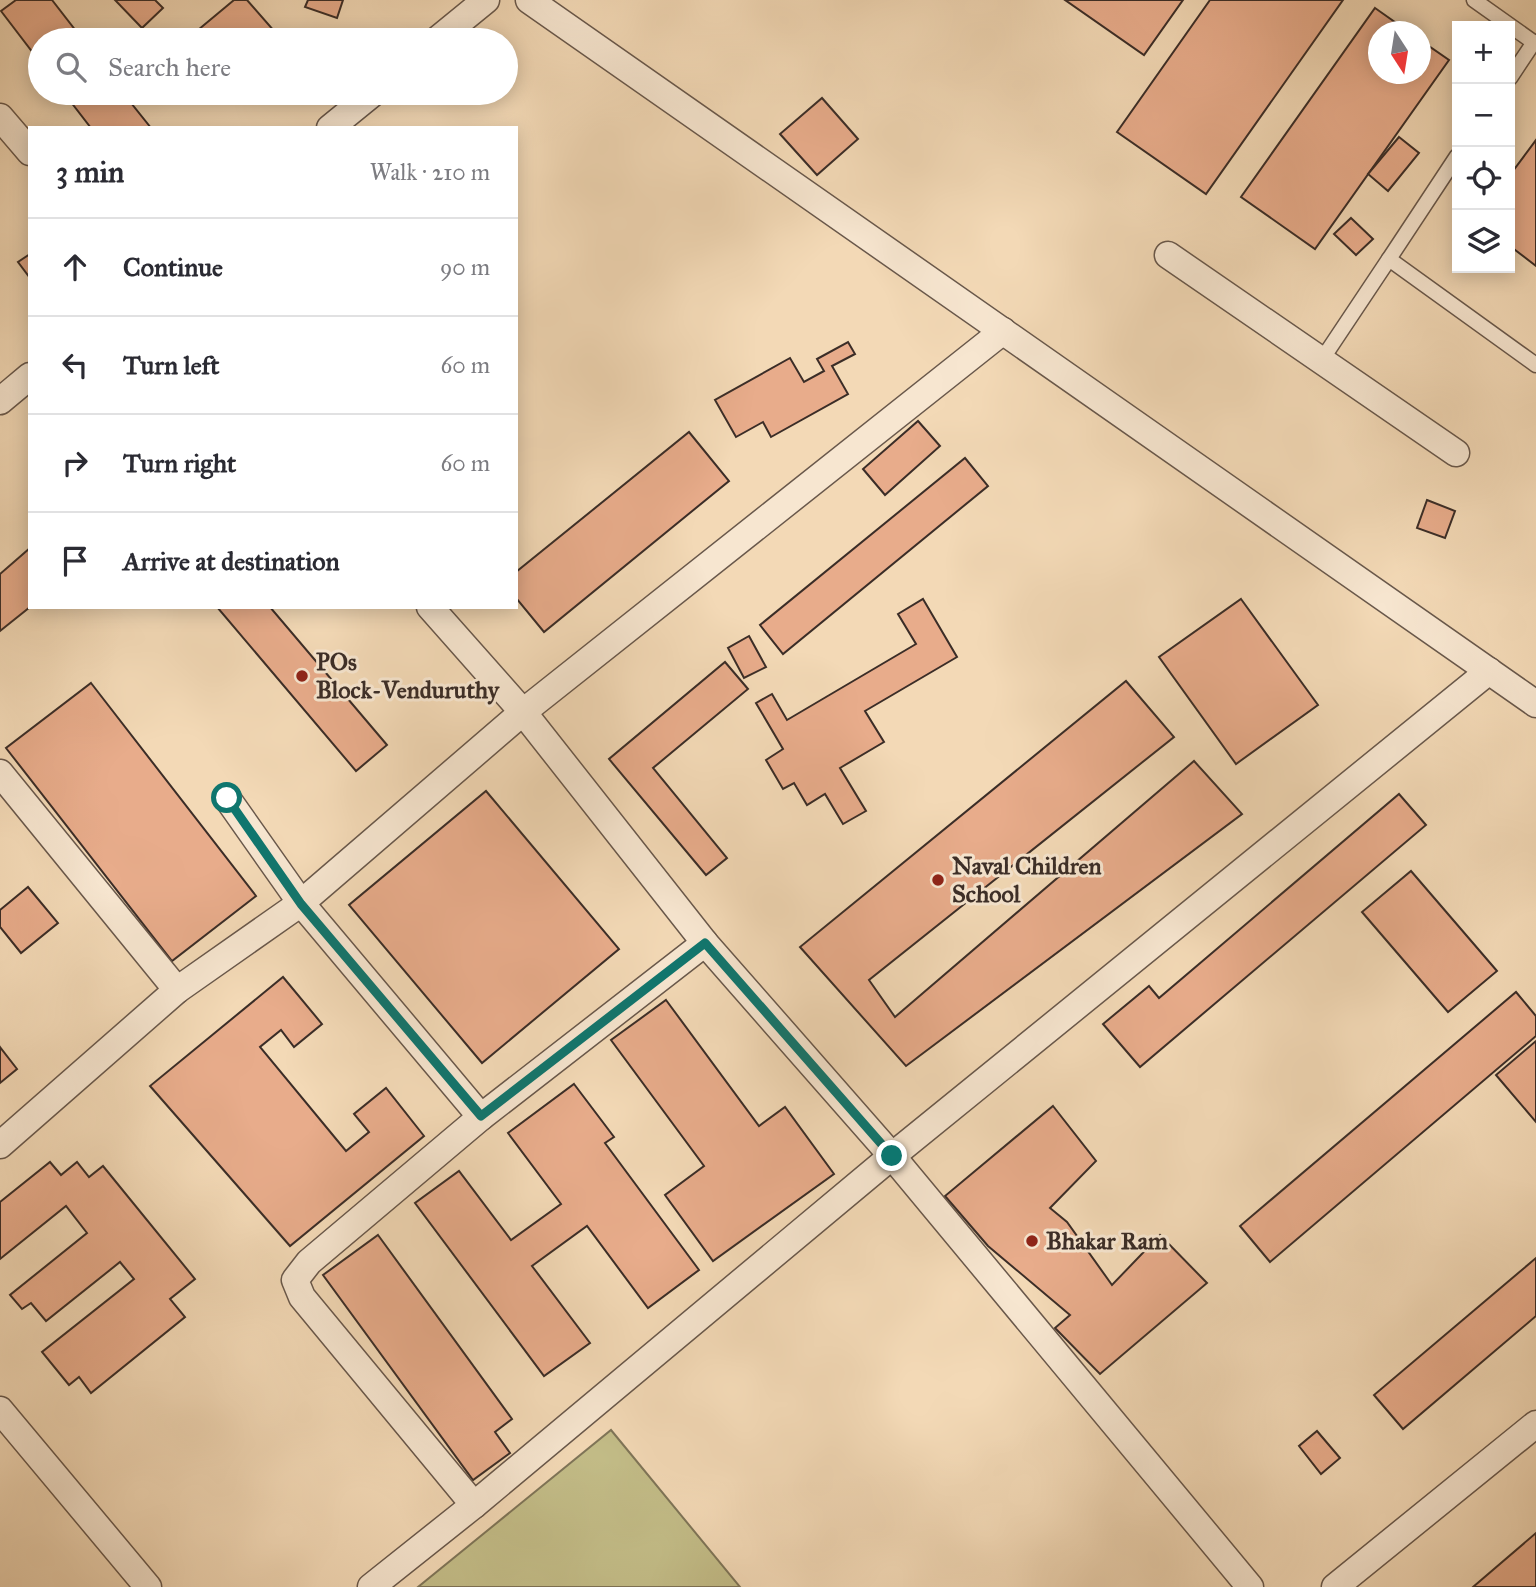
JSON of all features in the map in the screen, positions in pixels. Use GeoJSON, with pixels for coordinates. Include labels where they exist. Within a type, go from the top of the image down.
{"type":"FeatureCollection","features":[{"type":"Feature","properties":{"kind":"street"},"geometry":{"type":"LineString","coordinates":[[452,28],[486,0]]}},
{"type":"Feature","properties":{"kind":"street"},"geometry":{"type":"LineString","coordinates":[[529,0],[1536,704]]}},
{"type":"Feature","properties":{"kind":"street"},"geometry":{"type":"LineString","coordinates":[[332,126],[358,105]]}},
{"type":"Feature","properties":{"kind":"street"},"geometry":{"type":"LineString","coordinates":[[0,117],[28,150]]}},
{"type":"Feature","properties":{"kind":"street"},"geometry":{"type":"LineString","coordinates":[[1168,255],[1456,453]]}},
{"type":"Feature","properties":{"kind":"street"},"geometry":{"type":"LineString","coordinates":[[0,1145],[177,989],[301,904],[523,712],[1003,331]]}},
{"type":"Feature","properties":{"kind":"street"},"geometry":{"type":"LineString","coordinates":[[0,401],[28,378]]}},
{"type":"Feature","properties":{"kind":"street"},"geometry":{"type":"LineString","coordinates":[[432,609],[523,712],[705,943],[892,1156],[1250,1587]]}},
{"type":"Feature","properties":{"kind":"street"},"geometry":{"type":"LineString","coordinates":[[371,1587],[474,1505],[892,1156],[1489,671]]}},
{"type":"Feature","properties":{"kind":"street"},"geometry":{"type":"LineString","coordinates":[[0,773],[177,989]]}},
{"type":"Feature","properties":{"kind":"street"},"geometry":{"type":"LineString","coordinates":[[227,798],[301,904],[481,1116]]}},
{"type":"Feature","properties":{"kind":"street"},"geometry":{"type":"LineString","coordinates":[[474,1505],[302,1297],[295,1279],[309,1262],[481,1116],[705,943]]}},
{"type":"Feature","properties":{"kind":"street"},"geometry":{"type":"LineString","coordinates":[[0,1410],[148,1587]]}},
{"type":"Feature","properties":{"kind":"street"},"geometry":{"type":"LineString","coordinates":[[1335,1587],[1536,1424]]}},
{"type":"Feature","properties":{"kind":"lane"},"geometry":{"type":"LineString","coordinates":[[1474,0],[1535,43],[1515,71]]}},
{"type":"Feature","properties":{"kind":"lane"},"geometry":{"type":"LineString","coordinates":[[1321,361],[1452,164]]}},
{"type":"Feature","properties":{"kind":"lane"},"geometry":{"type":"LineString","coordinates":[[1389,259],[1536,365]]}},
{"type":"Feature","properties":{"kind":"shaded area"},"geometry":{"type":"Polygon","coordinates":[[[611,1430],[740,1587],[418,1587],[611,1430]]]}},
{"type":"Feature","properties":{"kind":"building"},"geometry":{"type":"Polygon","coordinates":[[[16,0],[52,0],[74,28],[28,28],[28,46],[1,11],[16,0]]]}},
{"type":"Feature","properties":{"kind":"building"},"geometry":{"type":"Polygon","coordinates":[[[115,0],[155,0],[163,8],[142,28],[115,0]]]}},
{"type":"Feature","properties":{"kind":"building"},"geometry":{"type":"Polygon","coordinates":[[[234,0],[247,0],[272,28],[200,28],[234,0]]]}},
{"type":"Feature","properties":{"kind":"building"},"geometry":{"type":"Polygon","coordinates":[[[308,0],[343,0],[337,18],[305,7],[308,0]]]}},
{"type":"Feature","properties":{"kind":"building"},"geometry":{"type":"Polygon","coordinates":[[[1065,0],[1183,0],[1144,55],[1065,0]]]}},
{"type":"Feature","properties":{"kind":"building"},"geometry":{"type":"Polygon","coordinates":[[[1210,0],[1343,0],[1206,194],[1117,132],[1210,0]]]}},
{"type":"Feature","properties":{"kind":"building"},"geometry":{"type":"Polygon","coordinates":[[[1375,8],[1393,21],[1368,21],[1368,84],[1431,84],[1431,48],[1449,60],[1315,249],[1241,197],[1375,8]]]}},
{"type":"Feature","properties":{"kind":"building"},"geometry":{"type":"Polygon","coordinates":[[[822,98],[858,139],[817,175],[780,134],[822,98]]]}},
{"type":"Feature","properties":{"kind":"building"},"geometry":{"type":"Polygon","coordinates":[[[73,105],[133,105],[149,126],[89,126],[73,105]]]}},
{"type":"Feature","properties":{"kind":"building"},"geometry":{"type":"Polygon","coordinates":[[[1399,137],[1419,153],[1388,191],[1368,174],[1399,137]]]}},
{"type":"Feature","properties":{"kind":"building"},"geometry":{"type":"Polygon","coordinates":[[[1536,140],[1536,266],[1515,250],[1515,168],[1536,140]]]}},
{"type":"Feature","properties":{"kind":"building"},"geometry":{"type":"Polygon","coordinates":[[[1351,218],[1373,239],[1356,255],[1334,234],[1351,218]]]}},
{"type":"Feature","properties":{"kind":"building"},"geometry":{"type":"Polygon","coordinates":[[[28,255],[28,275],[18,262],[28,255]]]}},
{"type":"Feature","properties":{"kind":"building"},"geometry":{"type":"Polygon","coordinates":[[[848,342],[855,354],[832,366],[848,394],[771,437],[763,422],[736,437],[715,400],[790,358],[804,382],[824,371],[817,359],[848,342]]]}},
{"type":"Feature","properties":{"kind":"building"},"geometry":{"type":"Polygon","coordinates":[[[918,421],[940,446],[885,495],[863,469],[918,421]]]}},
{"type":"Feature","properties":{"kind":"building"},"geometry":{"type":"Polygon","coordinates":[[[689,432],[729,481],[544,632],[518,600],[518,570],[689,432]]]}},
{"type":"Feature","properties":{"kind":"building"},"geometry":{"type":"Polygon","coordinates":[[[965,458],[988,486],[783,654],[760,625],[965,458]]]}},
{"type":"Feature","properties":{"kind":"building"},"geometry":{"type":"Polygon","coordinates":[[[1427,500],[1455,511],[1445,538],[1417,528],[1427,500]]]}},
{"type":"Feature","properties":{"kind":"building"},"geometry":{"type":"Polygon","coordinates":[[[28,550],[28,609],[0,631],[0,574],[28,550]]]}},
{"type":"Feature","properties":{"kind":"building"},"geometry":{"type":"Polygon","coordinates":[[[923,599],[957,657],[865,711],[884,742],[840,768],[866,811],[843,824],[825,794],[807,805],[794,783],[783,789],[766,760],[783,749],[756,703],[772,694],[787,720],[916,644],[898,614],[923,599]]]}},
{"type":"Feature","properties":{"kind":"building"},"geometry":{"type":"Polygon","coordinates":[[[1241,599],[1318,705],[1236,764],[1159,657],[1241,599]]]}},
{"type":"Feature","properties":{"kind":"building","name":"POs Block-Venduruthy"},"geometry":{"type":"Polygon","coordinates":[[[219,609],[272,609],[387,745],[356,771],[219,609]]]}},
{"type":"Feature","properties":{"kind":"building"},"geometry":{"type":"Polygon","coordinates":[[[749,636],[766,667],[744,678],[728,648],[749,636]]]}},
{"type":"Feature","properties":{"kind":"building"},"geometry":{"type":"Polygon","coordinates":[[[725,662],[748,689],[653,768],[727,858],[706,875],[609,759],[725,662]]]}},
{"type":"Feature","properties":{"kind":"building","name":"Naval Children School"},"geometry":{"type":"Polygon","coordinates":[[[1126,681],[1174,737],[869,980],[895,1017],[1194,761],[1242,814],[906,1066],[800,947],[1126,681]]]}},
{"type":"Feature","properties":{"kind":"building"},"geometry":{"type":"Polygon","coordinates":[[[91,683],[256,896],[172,961],[6,748],[91,683]]]}},
{"type":"Feature","properties":{"kind":"building"},"geometry":{"type":"Polygon","coordinates":[[[486,791],[619,949],[482,1063],[349,905],[486,791]]]}},
{"type":"Feature","properties":{"kind":"building"},"geometry":{"type":"Polygon","coordinates":[[[1399,794],[1426,825],[1140,1067],[1103,1024],[1149,986],[1159,998],[1399,794]]]}},
{"type":"Feature","properties":{"kind":"building"},"geometry":{"type":"Polygon","coordinates":[[[1411,871],[1497,971],[1448,1012],[1362,912],[1411,871]]]}},
{"type":"Feature","properties":{"kind":"building"},"geometry":{"type":"Polygon","coordinates":[[[28,887],[58,923],[21,953],[0,927],[0,910],[28,887]]]}},
{"type":"Feature","properties":{"kind":"building"},"geometry":{"type":"Polygon","coordinates":[[[283,977],[322,1024],[294,1047],[281,1030],[260,1047],[346,1151],[369,1132],[354,1114],[386,1088],[424,1136],[290,1246],[150,1086],[283,977]]]}},
{"type":"Feature","properties":{"kind":"building"},"geometry":{"type":"Polygon","coordinates":[[[1516,992],[1536,1016],[1536,1036],[1270,1262],[1240,1226],[1516,992]]]}},
{"type":"Feature","properties":{"kind":"building"},"geometry":{"type":"Polygon","coordinates":[[[666,1000],[759,1126],[785,1107],[834,1174],[713,1261],[665,1195],[704,1166],[611,1040],[666,1000]]]}},
{"type":"Feature","properties":{"kind":"building"},"geometry":{"type":"Polygon","coordinates":[[[1536,1041],[1536,1122],[1496,1075],[1536,1041]]]}},
{"type":"Feature","properties":{"kind":"building"},"geometry":{"type":"Polygon","coordinates":[[[0,1047],[17,1069],[0,1083],[0,1047]]]}},
{"type":"Feature","properties":{"kind":"building"},"geometry":{"type":"Polygon","coordinates":[[[574,1084],[614,1137],[605,1143],[699,1270],[648,1308],[587,1226],[532,1266],[590,1343],[544,1376],[415,1203],[459,1171],[511,1240],[561,1204],[508,1133],[574,1084]]]}},
{"type":"Feature","properties":{"kind":"building","name":"Bhakar Ram"},"geometry":{"type":"Polygon","coordinates":[[[1053,1106],[1096,1161],[1050,1208],[1067,1222],[1112,1285],[1160,1235],[1207,1283],[1100,1374],[1055,1328],[1070,1315],[988,1246],[945,1196],[1053,1106]]]}},
{"type":"Feature","properties":{"kind":"building"},"geometry":{"type":"Polygon","coordinates":[[[50,1162],[61,1175],[77,1162],[89,1177],[103,1166],[195,1279],[170,1299],[185,1317],[91,1393],[79,1377],[69,1385],[42,1352],[134,1279],[120,1262],[46,1321],[31,1303],[22,1309],[10,1295],[87,1233],[66,1206],[0,1259],[0,1202],[50,1162]]]}},
{"type":"Feature","properties":{"kind":"building"},"geometry":{"type":"Polygon","coordinates":[[[378,1235],[512,1419],[495,1432],[510,1453],[473,1480],[323,1275],[378,1235]]]}},
{"type":"Feature","properties":{"kind":"building"},"geometry":{"type":"Polygon","coordinates":[[[1536,1258],[1536,1316],[1403,1429],[1374,1395],[1536,1258]]]}},
{"type":"Feature","properties":{"kind":"building"},"geometry":{"type":"Polygon","coordinates":[[[1317,1431],[1340,1458],[1321,1474],[1299,1446],[1317,1431]]]}},
{"type":"Feature","properties":{"kind":"building"},"geometry":{"type":"Polygon","coordinates":[[[1536,1533],[1536,1587],[1473,1587],[1536,1533]]]}},
{"type":"Feature","properties":{"kind":"place","name":"POs Block-Venduruthy"},"geometry":{"type":"Point","coordinates":[302,676]}},
{"type":"Feature","properties":{"kind":"place","name":"Naval Children School"},"geometry":{"type":"Point","coordinates":[938,880]}},
{"type":"Feature","properties":{"kind":"place","name":"Bhakar Ram"},"geometry":{"type":"Point","coordinates":[1032,1241]}},
{"type":"Feature","properties":{"kind":"route"},"geometry":{"type":"LineString","coordinates":[[227,798],[301,904],[481,1116],[705,943],[892,1156]]}}]}
